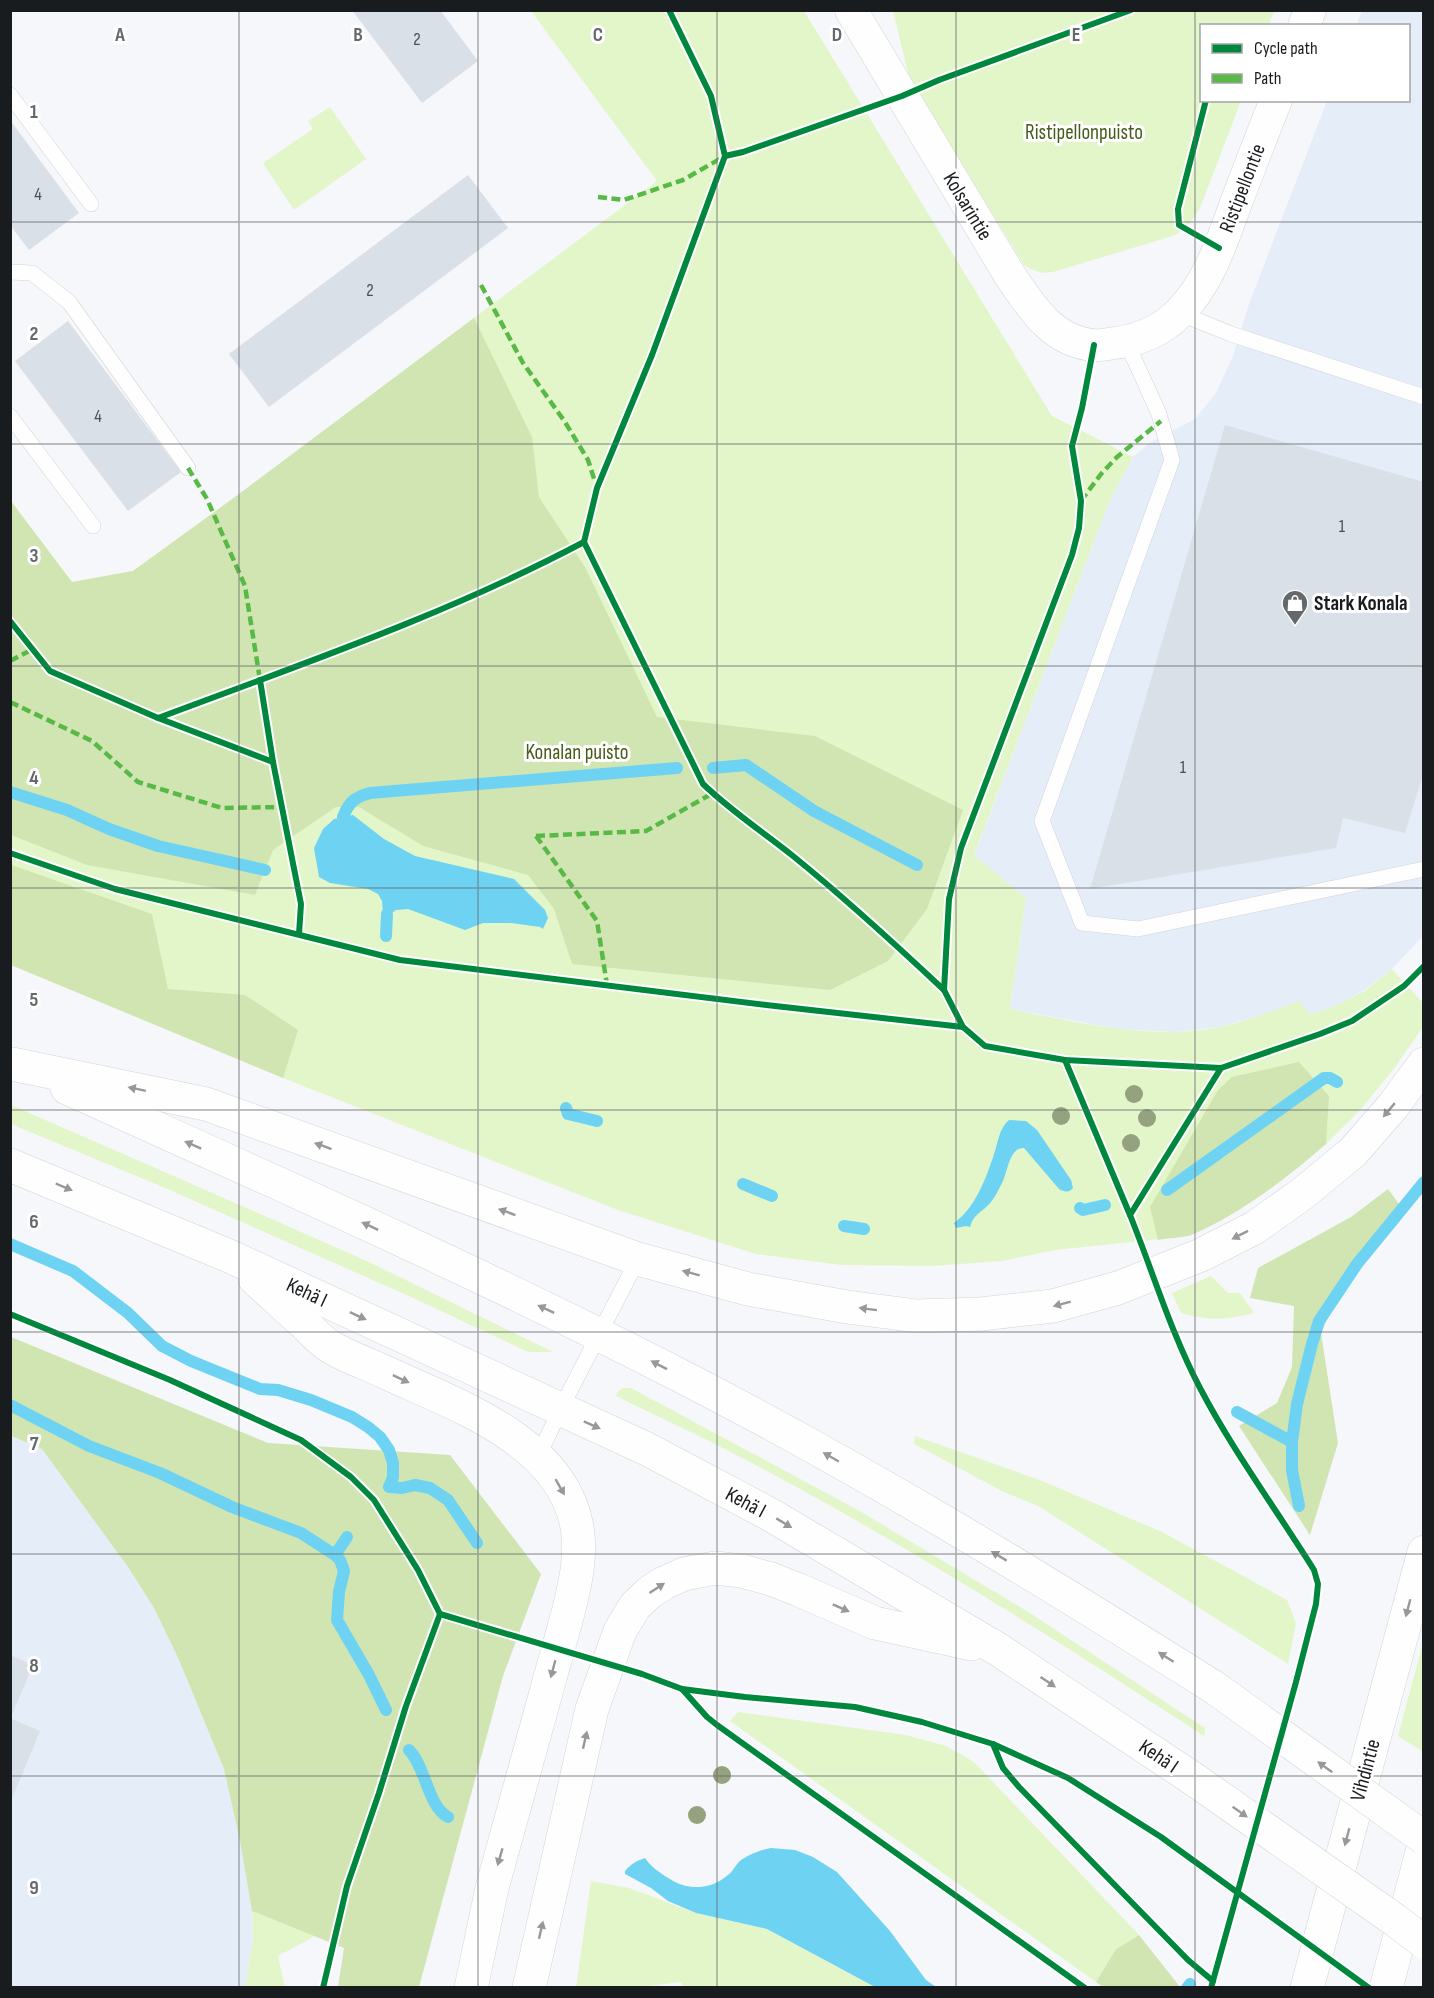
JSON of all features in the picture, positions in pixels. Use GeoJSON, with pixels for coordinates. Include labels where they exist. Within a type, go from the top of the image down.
{"type":"FeatureCollection","features":[{"type":"Feature","properties":{"kind":"main road"},"geometry":{"type":"LineString","coordinates":[[11,1063],[206,1104],[638,1259],[748,1289],[847,1307],[917,1316],[981,1314],[1053,1306],[1118,1288],[1201,1255],[1254,1228],[1302,1194],[1353,1152],[1393,1106],[1424,1064]]}},
{"type":"Feature","properties":{"kind":"main road"},"geometry":{"type":"LineString","coordinates":[[11,1063],[311,1198],[599,1334],[808,1443],[1084,1606],[1215,1688],[1424,1838]]}},
{"type":"Feature","properties":{"kind":"main road","name":"Kehä I"},"geometry":{"type":"LineString","coordinates":[[10,1165],[229,1256],[648,1450],[771,1515],[999,1650],[1192,1778],[1424,1942]]}},
{"type":"Feature","properties":{"kind":"main road"},"geometry":{"type":"LineString","coordinates":[[229,1256],[329,1346],[463,1408],[510,1435],[538,1457],[560,1483],[573,1512],[579,1550],[577,1573],[566,1623],[492,1888],[471,1988]]}},
{"type":"Feature","properties":{"kind":"main road","name":"Vihdintie"},"geometry":{"type":"LineString","coordinates":[[1307,1988],[1424,1552]]}},
{"type":"Feature","properties":{"kind":"main road"},"geometry":{"type":"LineString","coordinates":[[529,1988],[592,1709],[620,1631],[634,1606],[650,1592],[684,1574],[715,1568],[742,1571],[790,1586],[875,1623],[999,1650]]}},
{"type":"Feature","properties":{"kind":"main road"},"geometry":{"type":"LineString","coordinates":[[1386,1988],[1424,1845]]}},
{"type":"Feature","properties":{"kind":"street","name":"Kolsarintie"},"geometry":{"type":"LineString","coordinates":[[851,10],[1033,311],[1070,339],[1094,345],[1126,341]]}},
{"type":"Feature","properties":{"kind":"street","name":"Ristipellontie"},"geometry":{"type":"LineString","coordinates":[[1126,341],[1155,332],[1179,313],[1199,289],[1219,248],[1275,102]]}},
{"type":"Feature","properties":{"kind":"lane"},"geometry":{"type":"LineString","coordinates":[[10,95],[91,204]]}},
{"type":"Feature","properties":{"kind":"lane"},"geometry":{"type":"LineString","coordinates":[[10,272],[32,273],[69,302],[188,468]]}},
{"type":"Feature","properties":{"kind":"lane"},"geometry":{"type":"LineString","coordinates":[[1179,313],[1231,334],[1424,397]]}},
{"type":"Feature","properties":{"kind":"lane"},"geometry":{"type":"LineString","coordinates":[[1126,341],[1159,414],[1172,460],[1042,821],[1082,923],[1138,929],[1424,868]]}},
{"type":"Feature","properties":{"kind":"lane"},"geometry":{"type":"LineString","coordinates":[[10,416],[93,526]]}},
{"type":"Feature","properties":{"kind":"lane"},"geometry":{"type":"LineString","coordinates":[[538,1457],[638,1259]]}},
{"type":"Feature","properties":{"kind":"shaded area"},"geometry":{"type":"Polygon","coordinates":[[[1362,11],[1423,11],[1423,936],[1392,969],[1366,989],[1339,1004],[1310,1015],[1259,1016],[1220,1027],[1175,1032],[1119,1029],[1010,1009],[1026,898],[974,856],[1110,500],[1133,457],[1151,442],[1195,419],[1216,393],[1233,356],[1249,304],[1327,102],[1410,102],[1410,24],[1356,24],[1362,11]]]}},
{"type":"Feature","properties":{"kind":"shaded area"},"geometry":{"type":"Polygon","coordinates":[[[10,1436],[42,1449],[128,1567],[154,1608],[179,1660],[224,1769],[240,1841],[252,1911],[253,1939],[245,1987],[11,1987],[10,1436]]]}},
{"type":"Feature","properties":{"kind":"green space","name":"Konalan puisto"},"geometry":{"type":"Polygon","coordinates":[[[531,11],[804,11],[1052,416],[1133,457],[1110,500],[974,855],[1026,898],[1010,1009],[1115,1028],[1141,1031],[1194,1031],[1240,1022],[1299,1001],[1310,1015],[1366,990],[1392,969],[1423,1003],[1423,1027],[1393,1070],[1361,1109],[1326,1144],[1271,1188],[1237,1210],[1189,1236],[1055,1250],[1002,1261],[932,1266],[842,1265],[756,1254],[618,1210],[283,1078],[11,965],[10,501],[72,582],[133,571],[657,181],[531,11]]]}},
{"type":"Feature","properties":{"kind":"green space","name":"Ristipellonpuisto"},"geometry":{"type":"Polygon","coordinates":[[[893,11],[1274,11],[1269,24],[1200,24],[1200,102],[1241,102],[1200,208],[1190,223],[1176,235],[1053,272],[1043,273],[1024,265],[909,77],[893,11]]]}},
{"type":"Feature","properties":{"kind":"green space"},"geometry":{"type":"Polygon","coordinates":[[[330,107],[366,159],[294,210],[263,163],[313,129],[308,121],[330,107]]]}},
{"type":"Feature","properties":{"kind":"green space"},"geometry":{"type":"Polygon","coordinates":[[[474,318],[532,437],[539,497],[585,567],[657,717],[815,736],[963,810],[927,909],[888,961],[830,990],[572,964],[554,909],[528,875],[423,846],[359,807],[336,807],[273,850],[255,895],[87,865],[11,835],[11,501],[72,582],[133,571],[474,318]]]}},
{"type":"Feature","properties":{"kind":"green space"},"geometry":{"type":"Polygon","coordinates":[[[11,865],[152,914],[168,989],[245,995],[298,1030],[283,1078],[11,965],[11,865]]]}},
{"type":"Feature","properties":{"kind":"green space"},"geometry":{"type":"Polygon","coordinates":[[[1299,1062],[1329,1096],[1326,1144],[1279,1182],[1227,1217],[1191,1235],[1158,1240],[1150,1207],[1218,1090],[1232,1077],[1299,1062]]]}},
{"type":"Feature","properties":{"kind":"green space"},"geometry":{"type":"Polygon","coordinates":[[[11,1105],[369,1262],[553,1352],[528,1352],[411,1297],[165,1188],[11,1124],[11,1105]]]}},
{"type":"Feature","properties":{"kind":"green space"},"geometry":{"type":"Polygon","coordinates":[[[1388,1189],[1399,1204],[1395,1226],[1374,1252],[1347,1276],[1321,1333],[1338,1443],[1310,1535],[1239,1426],[1277,1403],[1292,1367],[1294,1306],[1250,1298],[1258,1268],[1351,1217],[1388,1189]]]}},
{"type":"Feature","properties":{"kind":"green space"},"geometry":{"type":"Polygon","coordinates":[[[1211,1276],[1228,1293],[1240,1293],[1254,1313],[1218,1319],[1181,1313],[1172,1293],[1211,1276]]]}},
{"type":"Feature","properties":{"kind":"green space"},"geometry":{"type":"Polygon","coordinates":[[[11,1337],[268,1443],[450,1455],[541,1574],[503,1676],[419,1987],[338,1987],[344,1948],[252,1911],[224,1769],[179,1660],[154,1608],[128,1567],[42,1449],[11,1436],[11,1337]]]}},
{"type":"Feature","properties":{"kind":"green space"},"geometry":{"type":"Polygon","coordinates":[[[623,1388],[631,1388],[858,1510],[1030,1613],[1205,1728],[1204,1736],[1033,1627],[860,1523],[727,1450],[616,1396],[623,1388]]]}},
{"type":"Feature","properties":{"kind":"green space"},"geometry":{"type":"Polygon","coordinates":[[[915,1436],[1040,1480],[1162,1532],[1287,1600],[1296,1623],[1288,1664],[1038,1506],[1002,1491],[914,1444],[915,1436]]]}},
{"type":"Feature","properties":{"kind":"green space"},"geometry":{"type":"Polygon","coordinates":[[[1423,1643],[1424,1747],[1422,1751],[1398,1736],[1423,1643]]]}},
{"type":"Feature","properties":{"kind":"green space"},"geometry":{"type":"Polygon","coordinates":[[[738,1712],[906,1735],[946,1746],[974,1762],[1139,1935],[1116,1949],[1096,1982],[730,1721],[738,1712]]]}},
{"type":"Feature","properties":{"kind":"green space"},"geometry":{"type":"Polygon","coordinates":[[[591,1881],[629,1888],[696,1913],[767,1929],[875,1987],[683,1988],[681,1982],[633,1988],[576,1988],[591,1881]]]}},
{"type":"Feature","properties":{"kind":"green space"},"geometry":{"type":"Polygon","coordinates":[[[252,1911],[315,1936],[278,1956],[285,1987],[245,1988],[253,1939],[252,1911]]]}},
{"type":"Feature","properties":{"kind":"green space"},"geometry":{"type":"Polygon","coordinates":[[[1139,1935],[1180,1987],[1103,1987],[1096,1982],[1116,1949],[1139,1935]]]}},
{"type":"Feature","properties":{"kind":"water"},"geometry":{"type":"Polygon","coordinates":[[[353,815],[384,839],[415,856],[514,879],[545,910],[548,918],[543,929],[511,923],[483,923],[465,930],[408,909],[396,910],[389,915],[383,913],[382,901],[378,894],[368,889],[330,883],[319,877],[314,848],[323,829],[334,819],[353,815]]]}},
{"type":"Feature","properties":{"kind":"water"},"geometry":{"type":"Polygon","coordinates":[[[1009,1120],[1026,1121],[1037,1130],[1071,1180],[1073,1188],[1066,1192],[1059,1189],[1024,1148],[1019,1149],[1010,1160],[1003,1181],[991,1202],[976,1215],[970,1227],[956,1228],[954,1223],[968,1209],[979,1192],[1001,1131],[1009,1120]]]}},
{"type":"Feature","properties":{"kind":"water"},"geometry":{"type":"Polygon","coordinates":[[[771,1848],[795,1850],[813,1857],[837,1872],[890,1931],[926,1980],[936,1987],[875,1987],[767,1929],[696,1913],[668,1901],[651,1888],[625,1874],[625,1871],[632,1865],[645,1858],[656,1870],[677,1883],[692,1887],[708,1886],[731,1872],[741,1860],[756,1852],[771,1848]]]}},
{"type":"Feature","properties":{"kind":"building"},"geometry":{"type":"Polygon","coordinates":[[[352,10],[440,10],[478,61],[422,103],[352,10]]]}},
{"type":"Feature","properties":{"kind":"building"},"geometry":{"type":"Polygon","coordinates":[[[10,120],[79,213],[29,250],[10,225],[10,120]]]}},
{"type":"Feature","properties":{"kind":"building"},"geometry":{"type":"Polygon","coordinates":[[[468,175],[508,228],[269,407],[229,354],[468,175]]]}},
{"type":"Feature","properties":{"kind":"building"},"geometry":{"type":"Polygon","coordinates":[[[68,321],[181,472],[128,511],[15,361],[68,321]]]}},
{"type":"Feature","properties":{"kind":"building","name":"Stark Konala"},"geometry":{"type":"Polygon","coordinates":[[[1225,425],[1424,482],[1424,771],[1405,833],[1343,818],[1336,848],[1090,889],[1225,425]]]}},
{"type":"Feature","properties":{"kind":"building"},"geometry":{"type":"Polygon","coordinates":[[[10,1655],[33,1665],[11,1717],[10,1717],[10,1655]]]}},
{"type":"Feature","properties":{"kind":"building"},"geometry":{"type":"Polygon","coordinates":[[[10,1718],[40,1731],[11,1801],[10,1801],[10,1718]]]}},
{"type":"Feature","properties":{"kind":"waterway"},"geometry":{"type":"LineString","coordinates":[[713,768],[746,765],[814,811],[917,865]]}},
{"type":"Feature","properties":{"kind":"waterway"},"geometry":{"type":"LineString","coordinates":[[343,817],[353,801],[370,793],[677,768]]}},
{"type":"Feature","properties":{"kind":"waterway"},"geometry":{"type":"LineString","coordinates":[[10,792],[67,810],[109,829],[158,846],[265,870]]}},
{"type":"Feature","properties":{"kind":"waterway"},"geometry":{"type":"LineString","coordinates":[[386,936],[387,914]]}},
{"type":"Feature","properties":{"kind":"waterway"},"geometry":{"type":"LineString","coordinates":[[1167,1190],[1324,1078],[1337,1082]]}},
{"type":"Feature","properties":{"kind":"waterway"},"geometry":{"type":"LineString","coordinates":[[566,1108],[568,1114],[597,1121]]}},
{"type":"Feature","properties":{"kind":"waterway"},"geometry":{"type":"LineString","coordinates":[[1299,1506],[1292,1470],[1292,1442],[1297,1404],[1319,1321],[1357,1264],[1424,1182]]}},
{"type":"Feature","properties":{"kind":"waterway"},"geometry":{"type":"LineString","coordinates":[[743,1184],[772,1196]]}},
{"type":"Feature","properties":{"kind":"waterway"},"geometry":{"type":"LineString","coordinates":[[1080,1208],[1083,1210],[1105,1205]]}},
{"type":"Feature","properties":{"kind":"waterway"},"geometry":{"type":"LineString","coordinates":[[844,1226],[864,1229]]}},
{"type":"Feature","properties":{"kind":"waterway"},"geometry":{"type":"LineString","coordinates":[[10,1244],[73,1271],[128,1313],[162,1346],[191,1361],[260,1389],[278,1390],[311,1400],[352,1417],[368,1427],[380,1437],[389,1450],[393,1463],[393,1477],[389,1487],[402,1488],[415,1485],[430,1488],[448,1500],[477,1543]]}},
{"type":"Feature","properties":{"kind":"waterway"},"geometry":{"type":"LineString","coordinates":[[10,1405],[89,1446],[160,1473],[232,1507],[301,1533],[335,1555],[340,1560],[344,1571],[339,1592],[337,1620],[369,1675],[386,1710]]}},
{"type":"Feature","properties":{"kind":"waterway"},"geometry":{"type":"LineString","coordinates":[[1237,1412],[1292,1442]]}},
{"type":"Feature","properties":{"kind":"waterway"},"geometry":{"type":"LineString","coordinates":[[335,1555],[347,1537]]}},
{"type":"Feature","properties":{"kind":"waterway"},"geometry":{"type":"LineString","coordinates":[[409,1750],[415,1757],[436,1805],[448,1817]]}},
{"type":"Feature","properties":{"kind":"waterway"},"geometry":{"type":"LineString","coordinates":[[1187,1988],[1190,1984]]}},
{"type":"Feature","properties":{"kind":"marked path"},"geometry":{"type":"LineString","coordinates":[[598,197],[624,200],[683,180],[725,156]]}},
{"type":"Feature","properties":{"kind":"marked path"},"geometry":{"type":"LineString","coordinates":[[481,285],[523,363],[565,422],[588,460],[597,488]]}},
{"type":"Feature","properties":{"kind":"marked path"},"geometry":{"type":"LineString","coordinates":[[1081,501],[1117,457],[1161,421]]}},
{"type":"Feature","properties":{"kind":"marked path"},"geometry":{"type":"LineString","coordinates":[[188,468],[207,499],[245,586],[260,680]]}},
{"type":"Feature","properties":{"kind":"marked path"},"geometry":{"type":"LineString","coordinates":[[10,661],[33,649]]}},
{"type":"Feature","properties":{"kind":"marked path"},"geometry":{"type":"LineString","coordinates":[[10,702],[92,741],[138,782],[222,808],[282,807]]}},
{"type":"Feature","properties":{"kind":"marked path"},"geometry":{"type":"LineString","coordinates":[[536,836],[646,831],[713,793]]}},
{"type":"Feature","properties":{"kind":"marked path"},"geometry":{"type":"LineString","coordinates":[[536,836],[597,921],[607,985]]}},
{"type":"Feature","properties":{"kind":"cycle path"},"geometry":{"type":"LineString","coordinates":[[669,10],[711,96],[725,156],[652,355],[597,488],[584,542],[703,784],[832,888],[944,990]]}},
{"type":"Feature","properties":{"kind":"cycle path"},"geometry":{"type":"LineString","coordinates":[[725,156],[743,152],[902,96],[939,80],[1131,10]]}},
{"type":"Feature","properties":{"kind":"cycle path"},"geometry":{"type":"LineString","coordinates":[[1205,102],[1178,209],[1179,225],[1219,248]]}},
{"type":"Feature","properties":{"kind":"cycle path"},"geometry":{"type":"LineString","coordinates":[[963,1027],[944,990],[949,899],[961,848],[1072,555],[1079,528],[1081,501],[1072,446],[1094,345]]}},
{"type":"Feature","properties":{"kind":"cycle path"},"geometry":{"type":"LineString","coordinates":[[10,621],[50,671],[158,718],[374,637],[480,592],[584,542]]}},
{"type":"Feature","properties":{"kind":"cycle path"},"geometry":{"type":"LineString","coordinates":[[260,680],[273,762],[301,904],[299,934]]}},
{"type":"Feature","properties":{"kind":"cycle path"},"geometry":{"type":"LineString","coordinates":[[158,718],[273,762]]}},
{"type":"Feature","properties":{"kind":"cycle path"},"geometry":{"type":"LineString","coordinates":[[10,853],[115,889],[400,960],[963,1027],[985,1046],[1065,1060],[1221,1068],[1352,1021],[1404,986],[1424,966]]}},
{"type":"Feature","properties":{"kind":"cycle path"},"geometry":{"type":"LineString","coordinates":[[1065,1060],[1130,1215]]}},
{"type":"Feature","properties":{"kind":"cycle path"},"geometry":{"type":"LineString","coordinates":[[1211,1988],[1296,1682],[1316,1604],[1318,1584],[1314,1570],[1241,1457],[1200,1388],[1171,1324],[1130,1215],[1221,1068]]}},
{"type":"Feature","properties":{"kind":"cycle path"},"geometry":{"type":"LineString","coordinates":[[10,1314],[170,1380],[301,1440],[351,1477],[374,1500],[418,1570],[440,1614],[642,1674],[682,1689],[855,1707],[922,1722],[993,1744],[1068,1778],[1161,1837],[1369,1988]]}},
{"type":"Feature","properties":{"kind":"cycle path"},"geometry":{"type":"LineString","coordinates":[[323,1988],[347,1886],[406,1706],[440,1614]]}},
{"type":"Feature","properties":{"kind":"cycle path"},"geometry":{"type":"LineString","coordinates":[[682,1689],[717,1725],[1085,1988]]}},
{"type":"Feature","properties":{"kind":"cycle path"},"geometry":{"type":"LineString","coordinates":[[993,1744],[1003,1768],[1019,1787],[1188,1960],[1213,1981]]}},
{"type":"Feature","properties":{"kind":"place","name":"Stark Konala"},"geometry":{"type":"Point","coordinates":[1295,626]}}]}
